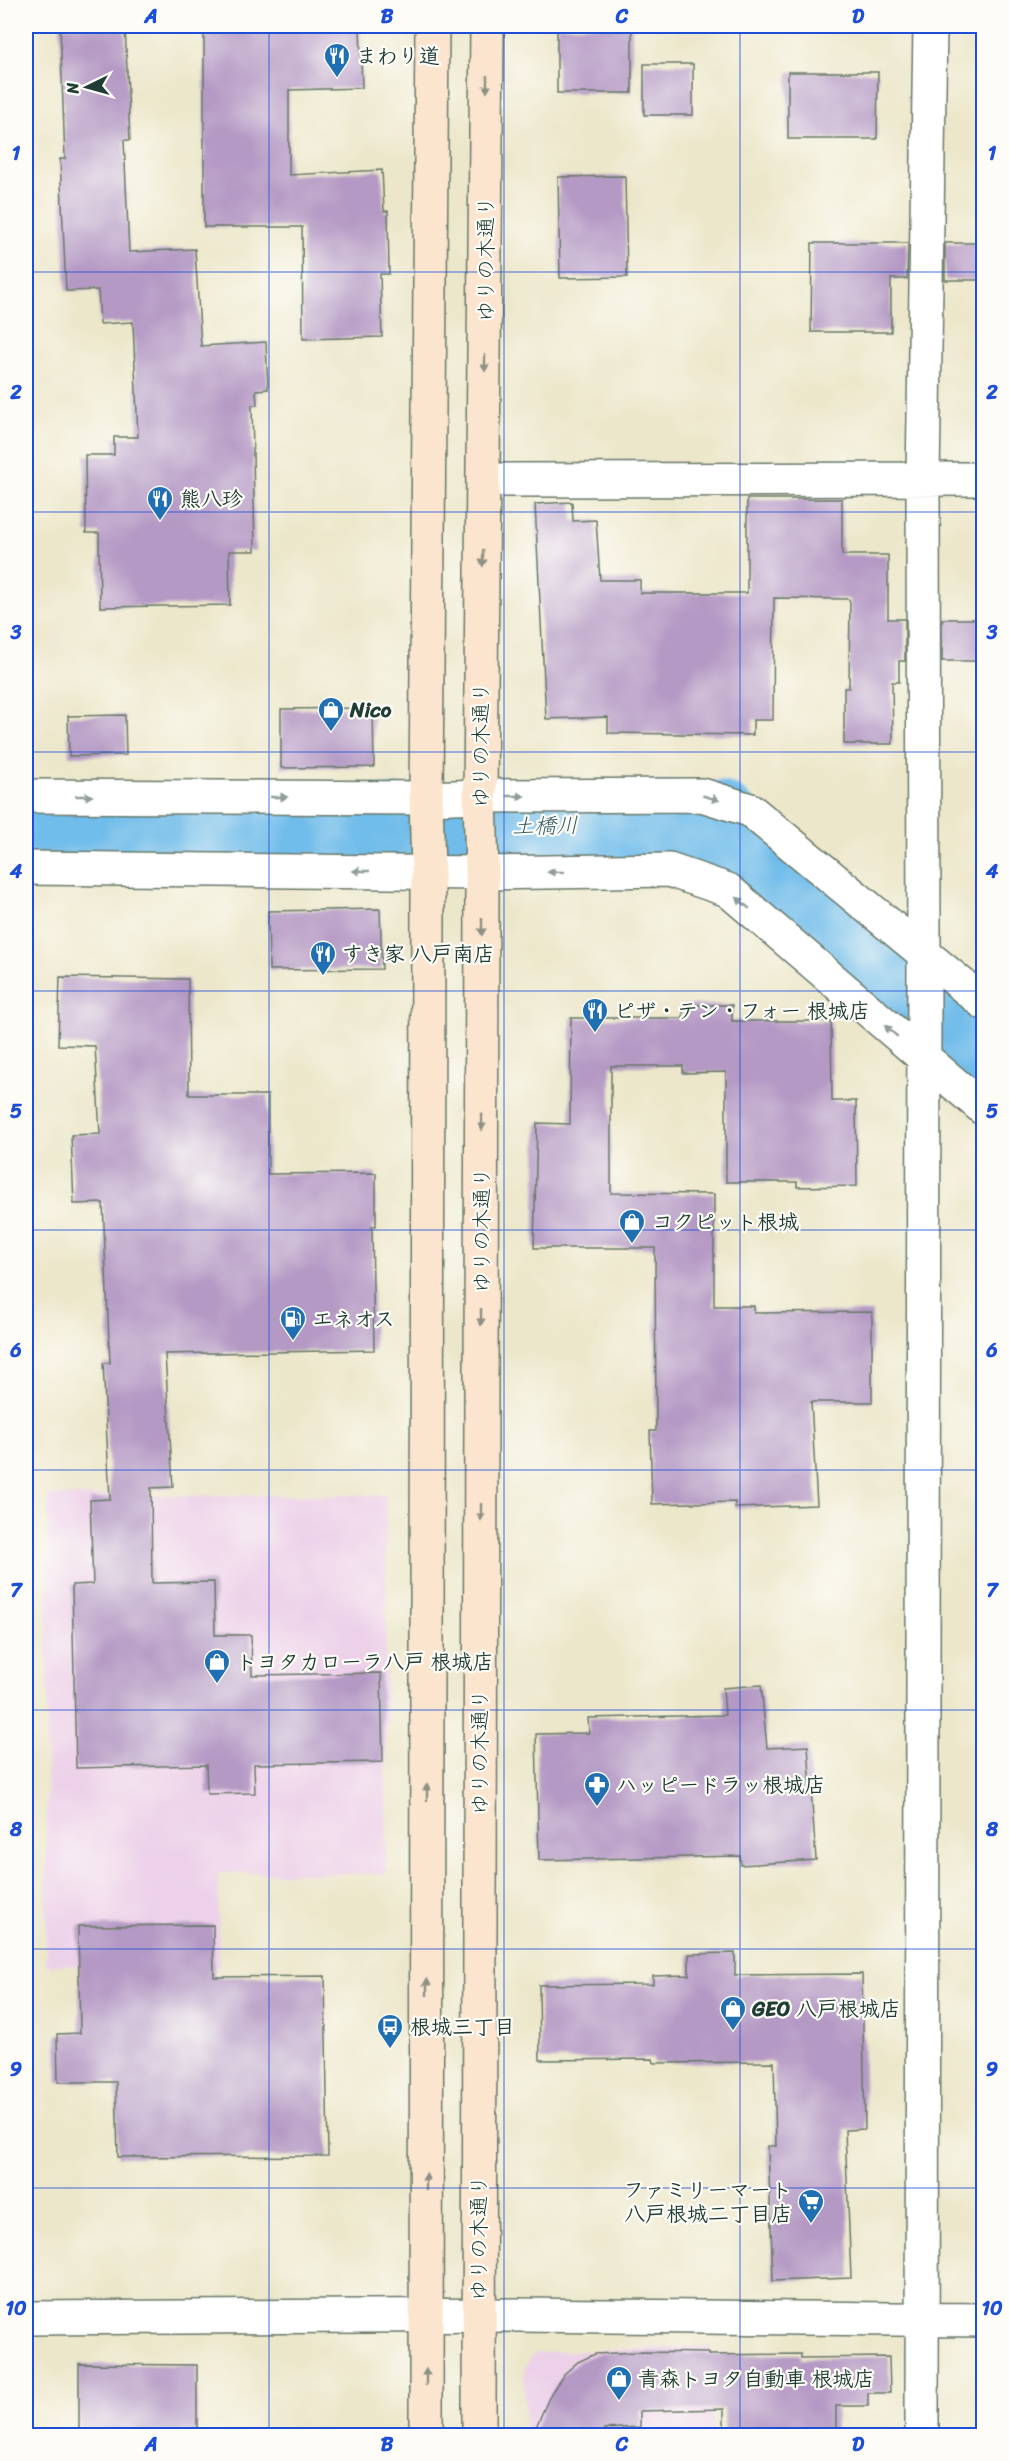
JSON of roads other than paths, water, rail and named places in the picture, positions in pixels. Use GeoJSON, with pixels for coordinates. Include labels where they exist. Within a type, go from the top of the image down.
{"type":"FeatureCollection","features":[{"type":"Feature","properties":{"kind":"street"},"geometry":{"type":"LineString","coordinates":[[426,2436],[428,872],[426,798],[432,26]]}},
{"type":"Feature","properties":{"kind":"street","name":"ゆりの木通り"},"geometry":{"type":"LineString","coordinates":[[479,2436],[482,871],[480,798],[487,26]]}},
{"type":"Feature","properties":{"kind":"street"},"geometry":{"type":"LineString","coordinates":[[922,2436],[924,954],[922,478],[930,26]]}},
{"type":"Feature","properties":{"kind":"street"},"geometry":{"type":"LineString","coordinates":[[484,480],[984,479]]}},
{"type":"Feature","properties":{"kind":"street"},"geometry":{"type":"LineString","coordinates":[[26,796],[480,798],[702,795],[750,810],[984,1004]]}},
{"type":"Feature","properties":{"kind":"street"},"geometry":{"type":"LineString","coordinates":[[26,868],[428,872],[669,870],[728,890],[984,1109]]}},
{"type":"Feature","properties":{"kind":"street"},"geometry":{"type":"LineString","coordinates":[[26,2318],[479,2316],[984,2320]]}},
{"type":"Feature","properties":{"kind":"waterway","name":"土橋川"},"geometry":{"type":"LineString","coordinates":[[26,832],[718,823],[790,890],[984,1045]]}},
{"type":"Feature","properties":{"kind":"place","name":"まわり道"},"geometry":{"type":"Point","coordinates":[337,79]}},
{"type":"Feature","properties":{"kind":"place","name":"熊八珍"},"geometry":{"type":"Point","coordinates":[160,522]}},
{"type":"Feature","properties":{"kind":"place","name":"Nico"},"geometry":{"type":"Point","coordinates":[331,733]}},
{"type":"Feature","properties":{"kind":"place","name":"すき家 八戸南店"},"geometry":{"type":"Point","coordinates":[323,977]}},
{"type":"Feature","properties":{"kind":"place","name":"ピザ・テン・フォー 根城店"},"geometry":{"type":"Point","coordinates":[595,1034]}},
{"type":"Feature","properties":{"kind":"place","name":"コクピット根城"},"geometry":{"type":"Point","coordinates":[632,1245]}},
{"type":"Feature","properties":{"kind":"place","name":"エネオス"},"geometry":{"type":"Point","coordinates":[293,1342]}},
{"type":"Feature","properties":{"kind":"place","name":"トヨタカローラ八戸 根城店"},"geometry":{"type":"Point","coordinates":[217,1685]}},
{"type":"Feature","properties":{"kind":"place","name":"ハッピードラッ根城店"},"geometry":{"type":"Point","coordinates":[597,1808]}},
{"type":"Feature","properties":{"kind":"place","name":"GEO 八戸根城店"},"geometry":{"type":"Point","coordinates":[733,2032]}},
{"type":"Feature","properties":{"kind":"place","name":"根城三丁目"},"geometry":{"type":"Point","coordinates":[390,2050]}},
{"type":"Feature","properties":{"kind":"place","name":"ファミリーマート 八戸根城二丁目店"},"geometry":{"type":"Point","coordinates":[811,2225]}},
{"type":"Feature","properties":{"kind":"place","name":"青森トヨタ自動車 根城店"},"geometry":{"type":"Point","coordinates":[619,2402]}}]}
